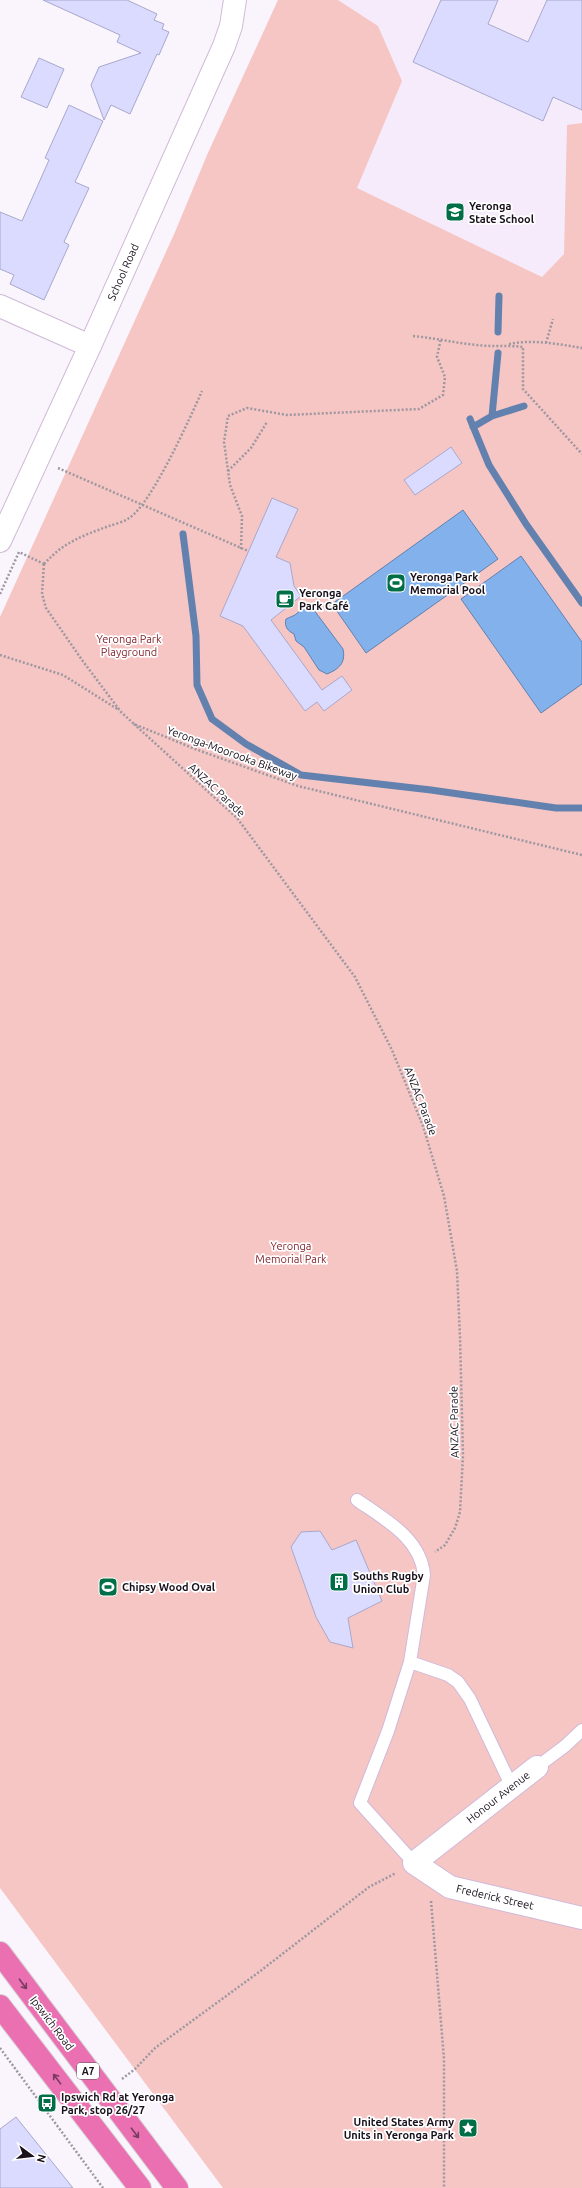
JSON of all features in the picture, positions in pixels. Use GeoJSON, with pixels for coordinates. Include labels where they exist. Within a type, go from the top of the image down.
{"type":"FeatureCollection","features":[{"type":"Feature","properties":{"kind":"highway","name":"Ipswich Road"},"geometry":{"type":"LineString","coordinates":[[0,1953],[177,2188]]}},
{"type":"Feature","properties":{"kind":"highway","name":"A7"},"geometry":{"type":"LineString","coordinates":[[0,2006],[140,2188]]}},
{"type":"Feature","properties":{"kind":"street","name":"School Road"},"geometry":{"type":"LineString","coordinates":[[0,541],[90,346],[224,46],[232,26],[235,0]]}},
{"type":"Feature","properties":{"kind":"street"},"geometry":{"type":"LineString","coordinates":[[0,306],[90,346]]}},
{"type":"Feature","properties":{"kind":"street","name":"Honour Avenue"},"geometry":{"type":"LineString","coordinates":[[422,1869],[512,1787],[537,1767]]}},
{"type":"Feature","properties":{"kind":"street","name":"Frederick Street"},"geometry":{"type":"LineString","coordinates":[[422,1869],[450,1887],[466,1892],[582,1918]]}},
{"type":"Feature","properties":{"kind":"lane"},"geometry":{"type":"LineString","coordinates":[[357,1500],[403,1533],[423,1561],[424,1574],[410,1662],[388,1731],[360,1803],[422,1869]]}},
{"type":"Feature","properties":{"kind":"lane"},"geometry":{"type":"LineString","coordinates":[[410,1662],[448,1675],[458,1682],[470,1699],[512,1787]]}},
{"type":"Feature","properties":{"kind":"lane","name":"Honour Avenue"},"geometry":{"type":"LineString","coordinates":[[537,1767],[565,1746],[582,1730]]}},
{"type":"Feature","properties":{"kind":"path"},"geometry":{"type":"LineString","coordinates":[[546,342],[554,319]]}},
{"type":"Feature","properties":{"kind":"path"},"geometry":{"type":"LineString","coordinates":[[413,336],[441,338],[478,346],[506,345],[523,347],[523,389],[582,454]]}},
{"type":"Feature","properties":{"kind":"path"},"geometry":{"type":"LineString","coordinates":[[241,549],[242,516],[230,485],[224,442],[228,416],[247,408],[287,415],[419,409],[443,395],[445,377],[437,357],[441,338]]}},
{"type":"Feature","properties":{"kind":"path"},"geometry":{"type":"LineString","coordinates":[[506,345],[520,342],[546,342],[582,348]]}},
{"type":"Feature","properties":{"kind":"path"},"geometry":{"type":"LineString","coordinates":[[0,594],[19,552],[44,564],[57,550],[79,537],[129,518],[142,505],[166,464],[202,392]]}},
{"type":"Feature","properties":{"kind":"path"},"geometry":{"type":"LineString","coordinates":[[228,471],[252,448],[267,422]]}},
{"type":"Feature","properties":{"kind":"path"},"geometry":{"type":"LineString","coordinates":[[58,468],[248,552]]}},
{"type":"Feature","properties":{"kind":"path","name":"Yeronga-Moorooka Bikeway"},"geometry":{"type":"LineString","coordinates":[[44,564],[42,594],[46,608],[65,637],[121,712],[134,724],[195,749],[298,786],[582,855]]}},
{"type":"Feature","properties":{"kind":"path"},"geometry":{"type":"LineString","coordinates":[[0,655],[63,675],[121,712]]}},
{"type":"Feature","properties":{"kind":"path","name":"ANZAC Parade"},"geometry":{"type":"LineString","coordinates":[[134,724],[237,818],[355,977],[392,1050],[423,1126],[444,1196],[457,1271],[463,1455],[460,1512],[455,1528],[445,1545],[423,1561]]}},
{"type":"Feature","properties":{"kind":"path"},"geometry":{"type":"LineString","coordinates":[[422,1869],[432,1913],[444,2059],[444,2188]]}},
{"type":"Feature","properties":{"kind":"path"},"geometry":{"type":"LineString","coordinates":[[105,2093],[135,2069],[155,2048],[259,1972],[369,1887],[395,1874]]}},
{"type":"Feature","properties":{"kind":"path"},"geometry":{"type":"LineString","coordinates":[[0,2048],[103,2188]]}},
{"type":"Feature","properties":{"kind":"shaded area","name":"Yeronga State School"},"geometry":{"type":"Polygon","coordinates":[[[278,0],[582,0],[582,332],[207,155],[278,0]]]}},
{"type":"Feature","properties":{"kind":"green space","name":"Yeronga Memorial Park"},"geometry":{"type":"Polygon","coordinates":[[[278,0],[338,0],[378,26],[402,81],[357,188],[542,277],[564,254],[567,125],[582,123],[582,2188],[223,2188],[0,1888],[0,617],[175,232],[207,155],[278,0]]]}},
{"type":"Feature","properties":{"kind":"water"},"geometry":{"type":"Polygon","coordinates":[[[463,510],[498,559],[366,653],[332,604],[463,510]]]}},
{"type":"Feature","properties":{"kind":"water"},"geometry":{"type":"Polygon","coordinates":[[[521,556],[582,642],[582,684],[541,713],[461,599],[521,556]]]}},
{"type":"Feature","properties":{"kind":"water"},"geometry":{"type":"Polygon","coordinates":[[[307,605],[311,606],[343,649],[344,654],[341,665],[327,674],[319,670],[304,647],[296,641],[294,634],[288,630],[286,626],[286,619],[295,615],[307,605]]]}},
{"type":"Feature","properties":{"kind":"building"},"geometry":{"type":"Polygon","coordinates":[[[43,0],[127,0],[157,14],[154,20],[164,24],[162,29],[169,32],[159,55],[157,54],[130,114],[111,105],[104,120],[91,85],[99,67],[141,53],[117,42],[120,35],[43,0]]]}},
{"type":"Feature","properties":{"kind":"building"},"geometry":{"type":"Polygon","coordinates":[[[441,0],[498,0],[488,24],[528,42],[547,0],[582,0],[582,110],[553,97],[543,121],[413,62],[441,0]]]}},
{"type":"Feature","properties":{"kind":"building"},"geometry":{"type":"Polygon","coordinates":[[[39,58],[64,69],[47,108],[21,97],[39,58]]]}},
{"type":"Feature","properties":{"kind":"building"},"geometry":{"type":"Polygon","coordinates":[[[69,105],[103,121],[75,182],[89,188],[64,242],[69,245],[44,300],[10,284],[14,275],[0,269],[0,212],[22,221],[49,160],[45,158],[69,105]]]}},
{"type":"Feature","properties":{"kind":"building"},"geometry":{"type":"Polygon","coordinates":[[[451,447],[462,463],[415,495],[404,480],[451,447]]]}},
{"type":"Feature","properties":{"kind":"building"},"geometry":{"type":"Polygon","coordinates":[[[272,498],[298,509],[276,557],[290,563],[294,586],[301,596],[271,620],[322,690],[342,676],[352,690],[324,711],[317,702],[305,711],[243,626],[220,616],[272,498]]]}},
{"type":"Feature","properties":{"kind":"building","name":"Souths Rugby Union Club"},"geometry":{"type":"Polygon","coordinates":[[[320,1531],[332,1550],[356,1540],[382,1601],[348,1618],[353,1648],[330,1642],[316,1617],[291,1547],[301,1532],[320,1531]]]}},
{"type":"Feature","properties":{"kind":"building"},"geometry":{"type":"Polygon","coordinates":[[[16,2117],[73,2188],[0,2188],[0,2129],[16,2117]]]}},
{"type":"Feature","properties":{"kind":"waterway"},"geometry":{"type":"LineString","coordinates":[[498,332],[499,296]]}},
{"type":"Feature","properties":{"kind":"waterway"},"geometry":{"type":"LineString","coordinates":[[492,416],[498,353]]}},
{"type":"Feature","properties":{"kind":"waterway"},"geometry":{"type":"LineString","coordinates":[[473,427],[492,416],[524,406]]}},
{"type":"Feature","properties":{"kind":"waterway"},"geometry":{"type":"LineString","coordinates":[[470,419],[489,465],[526,524],[582,603]]}},
{"type":"Feature","properties":{"kind":"waterway"},"geometry":{"type":"LineString","coordinates":[[183,534],[196,636],[197,685],[212,719],[246,744],[301,775],[431,790],[556,808],[582,808]]}},
{"type":"Feature","properties":{"kind":"place","name":"Yeronga State School"},"geometry":{"type":"Point","coordinates":[455,212]}},
{"type":"Feature","properties":{"kind":"place","name":"Yeronga Park Memorial Pool"},"geometry":{"type":"Point","coordinates":[396,583]}},
{"type":"Feature","properties":{"kind":"place","name":"Yeronga Park Café"},"geometry":{"type":"Point","coordinates":[285,599]}},
{"type":"Feature","properties":{"kind":"place","name":"Souths Rugby Union Club"},"geometry":{"type":"Point","coordinates":[339,1582]}},
{"type":"Feature","properties":{"kind":"place","name":"Chipsy Wood Oval"},"geometry":{"type":"Point","coordinates":[108,1587]}},
{"type":"Feature","properties":{"kind":"place","name":"Ipswich Rd at Yeronga Park, stop 26/27"},"geometry":{"type":"Point","coordinates":[47,2103]}},
{"type":"Feature","properties":{"kind":"place","name":"United States Army Units in Yeronga Park"},"geometry":{"type":"Point","coordinates":[468,2128]}},
{"type":"Feature","properties":{"kind":"park label","name":"Yeronga Park Playground"},"geometry":{"type":"Point","coordinates":[129,645]}}]}
